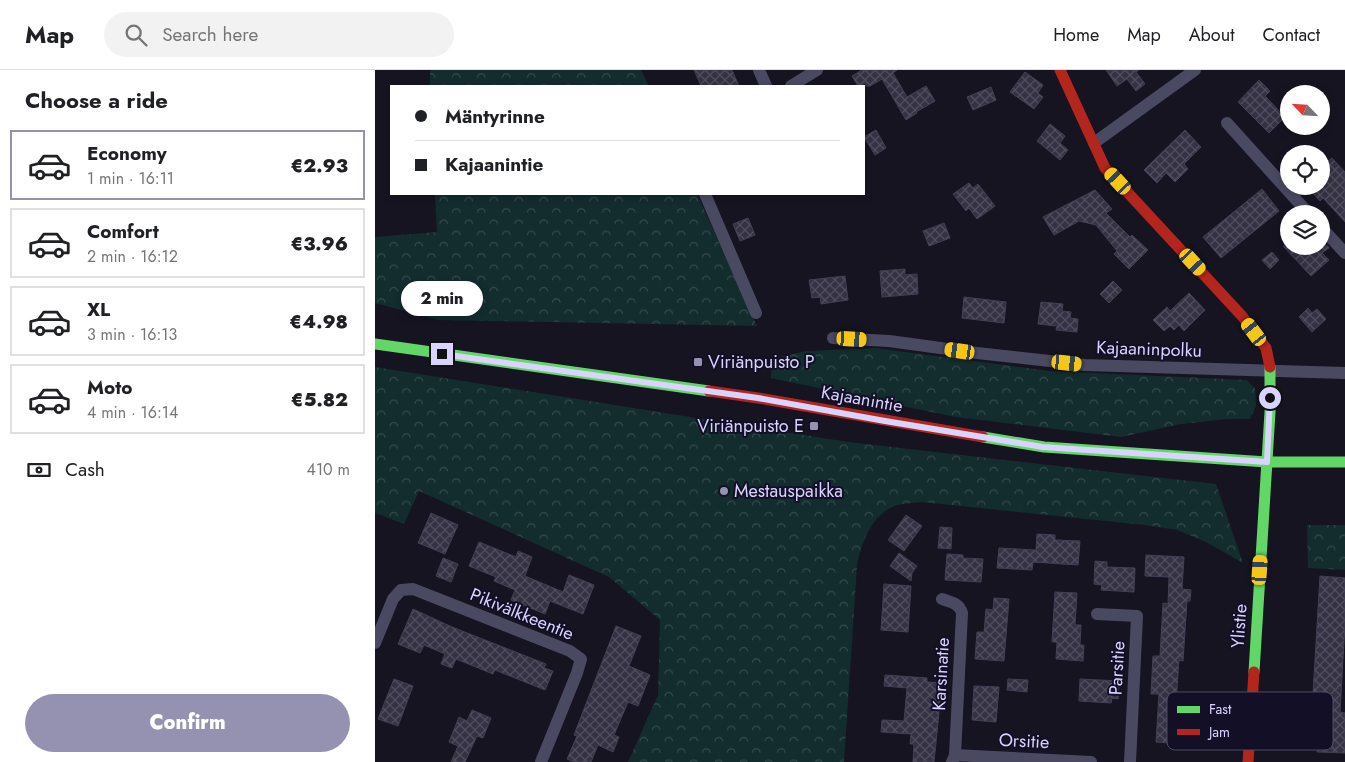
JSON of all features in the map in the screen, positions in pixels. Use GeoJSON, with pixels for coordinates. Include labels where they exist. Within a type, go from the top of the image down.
{"type":"FeatureCollection","features":[{"type":"Feature","properties":{"kind":"main road","name":"Ylistie"},"geometry":{"type":"LineString","coordinates":[[1060,70],[1105,168],[1242,316],[1266,348],[1271,370],[1270,412],[1252,692]]}},
{"type":"Feature","properties":{"kind":"main road","name":"Kajaanintie"},"geometry":{"type":"LineString","coordinates":[[375,344],[758,398],[1043,447],[1267,462],[1345,462]]}},
{"type":"Feature","properties":{"kind":"street"},"geometry":{"type":"LineString","coordinates":[[759,70],[766,85]]}},
{"type":"Feature","properties":{"kind":"street"},"geometry":{"type":"LineString","coordinates":[[793,85],[817,70]]}},
{"type":"Feature","properties":{"kind":"street"},"geometry":{"type":"LineString","coordinates":[[1094,142],[1195,70]]}},
{"type":"Feature","properties":{"kind":"street"},"geometry":{"type":"LineString","coordinates":[[1227,123],[1301,205]]}},
{"type":"Feature","properties":{"kind":"street"},"geometry":{"type":"LineString","coordinates":[[705,195],[756,313]]}},
{"type":"Feature","properties":{"kind":"street"},"geometry":{"type":"LineString","coordinates":[[1330,237],[1345,253]]}},
{"type":"Feature","properties":{"kind":"street","name":"Kajaaninpolku"},"geometry":{"type":"LineString","coordinates":[[833,338],[889,341],[1085,365],[1345,373]]}},
{"type":"Feature","properties":{"kind":"street","name":"Pikivälkkeentie"},"geometry":{"type":"LineString","coordinates":[[375,643],[393,599],[401,590],[413,589],[570,651],[581,659],[541,762]]}},
{"type":"Feature","properties":{"kind":"street","name":"Karsinatie"},"geometry":{"type":"LineString","coordinates":[[942,599],[956,603],[962,613],[953,758]]}},
{"type":"Feature","properties":{"kind":"street","name":"Parsitie"},"geometry":{"type":"LineString","coordinates":[[1097,614],[1137,616],[1130,762]]}},
{"type":"Feature","properties":{"kind":"street","name":"Orsitie"},"geometry":{"type":"LineString","coordinates":[[953,758],[1091,762]]}},
{"type":"Feature","properties":{"kind":"green space"},"geometry":{"type":"Polygon","coordinates":[[[430,70],[641,70],[648,85],[430,85],[430,70]]]}},
{"type":"Feature","properties":{"kind":"green space"},"geometry":{"type":"Polygon","coordinates":[[[435,195],[697,195],[757,326],[439,320],[375,303],[375,237],[437,232],[435,195]]]}},
{"type":"Feature","properties":{"kind":"green space"},"geometry":{"type":"Polygon","coordinates":[[[875,348],[1050,371],[1246,380],[1255,388],[1256,406],[1250,419],[1227,419],[1181,424],[1121,437],[955,417],[771,378],[775,358],[806,351],[875,348]]]}},
{"type":"Feature","properties":{"kind":"green space"},"geometry":{"type":"Polygon","coordinates":[[[375,367],[848,442],[1216,484],[1243,563],[1206,542],[1177,530],[922,502],[892,507],[884,512],[871,527],[862,546],[857,565],[844,762],[628,762],[658,695],[660,620],[609,577],[419,491],[404,524],[375,513],[375,367]]]}},
{"type":"Feature","properties":{"kind":"green space"},"geometry":{"type":"Polygon","coordinates":[[[1307,525],[1345,525],[1345,570],[1308,568],[1307,525]]]}},
{"type":"Feature","properties":{"kind":"building"},"geometry":{"type":"Polygon","coordinates":[[[694,70],[732,70],[739,85],[701,85],[694,70]]]}},
{"type":"Feature","properties":{"kind":"building"},"geometry":{"type":"Polygon","coordinates":[[[862,70],[897,70],[893,73],[907,97],[926,86],[935,101],[906,120],[882,79],[870,86],[865,86],[857,85],[852,76],[862,70]]]}},
{"type":"Feature","properties":{"kind":"building"},"geometry":{"type":"Polygon","coordinates":[[[1106,70],[1139,70],[1136,72],[1145,84],[1136,91],[1127,79],[1117,86],[1106,70]]]}},
{"type":"Feature","properties":{"kind":"building"},"geometry":{"type":"Polygon","coordinates":[[[1025,72],[1043,85],[1038,93],[1043,97],[1034,109],[1010,92],[1025,72]]]}},
{"type":"Feature","properties":{"kind":"building"},"geometry":{"type":"Polygon","coordinates":[[[1259,80],[1270,91],[1265,96],[1280,112],[1280,122],[1269,133],[1238,102],[1259,80]]]}},
{"type":"Feature","properties":{"kind":"building"},"geometry":{"type":"Polygon","coordinates":[[[991,87],[996,100],[973,110],[967,97],[991,87]]]}},
{"type":"Feature","properties":{"kind":"building"},"geometry":{"type":"Polygon","coordinates":[[[1050,124],[1065,136],[1060,143],[1068,150],[1060,160],[1037,141],[1050,124]]]}},
{"type":"Feature","properties":{"kind":"building"},"geometry":{"type":"Polygon","coordinates":[[[876,130],[886,148],[875,155],[865,136],[876,130]]]}},
{"type":"Feature","properties":{"kind":"building"},"geometry":{"type":"Polygon","coordinates":[[[1185,130],[1201,147],[1184,164],[1188,169],[1175,182],[1166,173],[1157,183],[1144,170],[1185,130]]]}},
{"type":"Feature","properties":{"kind":"building"},"geometry":{"type":"Polygon","coordinates":[[[1332,158],[1345,172],[1345,222],[1323,198],[1320,201],[1314,195],[1330,195],[1330,160],[1332,158]]]}},
{"type":"Feature","properties":{"kind":"building"},"geometry":{"type":"Polygon","coordinates":[[[969,183],[973,188],[978,184],[995,206],[977,219],[969,208],[966,211],[953,194],[969,183]]]}},
{"type":"Feature","properties":{"kind":"building"},"geometry":{"type":"Polygon","coordinates":[[[1262,189],[1279,211],[1221,258],[1203,237],[1262,189]]]}},
{"type":"Feature","properties":{"kind":"building"},"geometry":{"type":"Polygon","coordinates":[[[1095,190],[1112,209],[1106,213],[1130,237],[1132,235],[1148,250],[1129,269],[1114,254],[1117,251],[1096,225],[1079,221],[1054,235],[1043,217],[1095,190]]]}},
{"type":"Feature","properties":{"kind":"building"},"geometry":{"type":"Polygon","coordinates":[[[748,218],[755,235],[740,241],[733,224],[748,218]]]}},
{"type":"Feature","properties":{"kind":"building"},"geometry":{"type":"Polygon","coordinates":[[[944,223],[950,238],[929,246],[923,231],[944,223]]]}},
{"type":"Feature","properties":{"kind":"building"},"geometry":{"type":"Polygon","coordinates":[[[1272,252],[1279,260],[1270,269],[1262,260],[1272,252]]]}},
{"type":"Feature","properties":{"kind":"building"},"geometry":{"type":"Polygon","coordinates":[[[1291,255],[1324,255],[1329,260],[1311,276],[1291,255]]]}},
{"type":"Feature","properties":{"kind":"building"},"geometry":{"type":"Polygon","coordinates":[[[905,269],[905,275],[917,274],[918,294],[882,297],[880,271],[905,269]]]}},
{"type":"Feature","properties":{"kind":"building"},"geometry":{"type":"Polygon","coordinates":[[[845,276],[848,300],[821,304],[820,297],[812,298],[809,280],[845,276]]]}},
{"type":"Feature","properties":{"kind":"building"},"geometry":{"type":"Polygon","coordinates":[[[1113,281],[1122,290],[1109,303],[1100,294],[1113,281]]]}},
{"type":"Feature","properties":{"kind":"building"},"geometry":{"type":"Polygon","coordinates":[[[1189,293],[1205,310],[1184,331],[1179,325],[1174,330],[1170,326],[1164,331],[1153,320],[1167,307],[1170,311],[1189,293]]]}},
{"type":"Feature","properties":{"kind":"building"},"geometry":{"type":"Polygon","coordinates":[[[964,297],[1006,302],[1004,323],[962,318],[964,297]]]}},
{"type":"Feature","properties":{"kind":"building"},"geometry":{"type":"Polygon","coordinates":[[[1041,302],[1063,304],[1062,311],[1071,312],[1070,318],[1078,319],[1077,332],[1056,330],[1057,326],[1038,324],[1041,302]]]}},
{"type":"Feature","properties":{"kind":"building"},"geometry":{"type":"Polygon","coordinates":[[[1308,308],[1312,313],[1317,309],[1326,319],[1312,332],[1299,317],[1308,308]]]}},
{"type":"Feature","properties":{"kind":"building"},"geometry":{"type":"Polygon","coordinates":[[[431,513],[458,525],[445,554],[418,543],[431,513]]]}},
{"type":"Feature","properties":{"kind":"building"},"geometry":{"type":"Polygon","coordinates":[[[906,515],[922,526],[904,551],[888,540],[906,515]]]}},
{"type":"Feature","properties":{"kind":"building"},"geometry":{"type":"Polygon","coordinates":[[[940,527],[952,528],[951,549],[938,548],[940,527]]]}},
{"type":"Feature","properties":{"kind":"building"},"geometry":{"type":"Polygon","coordinates":[[[1037,534],[1055,535],[1055,540],[1080,541],[1078,565],[1033,562],[1032,570],[997,568],[999,548],[1036,550],[1037,534]]]}},
{"type":"Feature","properties":{"kind":"building"},"geometry":{"type":"Polygon","coordinates":[[[479,542],[516,557],[518,551],[532,557],[525,576],[563,592],[569,575],[594,585],[583,614],[550,601],[545,614],[511,600],[515,590],[494,581],[496,577],[469,566],[479,542]]]}},
{"type":"Feature","properties":{"kind":"building"},"geometry":{"type":"Polygon","coordinates":[[[899,553],[917,566],[912,573],[911,581],[890,566],[899,553]]]}},
{"type":"Feature","properties":{"kind":"building"},"geometry":{"type":"Polygon","coordinates":[[[947,554],[963,555],[963,558],[983,559],[981,582],[945,580],[947,554]]]}},
{"type":"Feature","properties":{"kind":"building"},"geometry":{"type":"Polygon","coordinates":[[[1146,555],[1184,557],[1182,589],[1191,590],[1190,601],[1187,601],[1183,661],[1179,660],[1177,692],[1167,692],[1167,743],[1156,742],[1159,694],[1151,694],[1153,656],[1160,656],[1163,603],[1168,604],[1169,577],[1145,576],[1146,555]]]}},
{"type":"Feature","properties":{"kind":"building"},"geometry":{"type":"Polygon","coordinates":[[[443,558],[458,564],[451,582],[436,576],[443,558]]]}},
{"type":"Feature","properties":{"kind":"building"},"geometry":{"type":"Polygon","coordinates":[[[1095,561],[1107,562],[1107,567],[1135,568],[1134,592],[1101,590],[1102,585],[1094,584],[1095,561]]]}},
{"type":"Feature","properties":{"kind":"building"},"geometry":{"type":"Polygon","coordinates":[[[1320,576],[1345,578],[1345,624],[1340,712],[1345,713],[1345,753],[1317,752],[1317,750],[1333,750],[1333,692],[1313,692],[1320,576]]]}},
{"type":"Feature","properties":{"kind":"building"},"geometry":{"type":"Polygon","coordinates":[[[884,584],[911,586],[908,632],[881,630],[884,584]]]}},
{"type":"Feature","properties":{"kind":"building"},"geometry":{"type":"Polygon","coordinates":[[[1055,592],[1077,593],[1075,625],[1081,625],[1080,645],[1084,645],[1083,661],[1056,659],[1057,642],[1052,642],[1055,592]]]}},
{"type":"Feature","properties":{"kind":"building"},"geometry":{"type":"Polygon","coordinates":[[[994,598],[1009,599],[1004,661],[975,659],[977,632],[984,632],[986,609],[993,610],[994,598]]]}},
{"type":"Feature","properties":{"kind":"building"},"geometry":{"type":"Polygon","coordinates":[[[413,609],[452,627],[546,664],[544,668],[553,671],[545,690],[495,670],[493,674],[456,659],[452,668],[441,664],[445,654],[424,645],[420,653],[398,644],[413,609]]]}},
{"type":"Feature","properties":{"kind":"building"},"geometry":{"type":"Polygon","coordinates":[[[616,626],[641,636],[629,666],[650,675],[638,706],[628,702],[614,735],[619,737],[613,752],[598,745],[591,762],[574,762],[567,759],[577,736],[574,735],[616,626]]]}},
{"type":"Feature","properties":{"kind":"building"},"geometry":{"type":"Polygon","coordinates":[[[885,675],[927,678],[927,682],[942,683],[934,762],[913,762],[914,744],[910,744],[911,734],[881,732],[882,720],[904,721],[907,688],[884,686],[885,675]]]}},
{"type":"Feature","properties":{"kind":"building"},"geometry":{"type":"Polygon","coordinates":[[[394,679],[413,686],[398,726],[378,719],[394,679]]]}},
{"type":"Feature","properties":{"kind":"building"},"geometry":{"type":"Polygon","coordinates":[[[1008,679],[1028,680],[1027,692],[1007,690],[1008,679]]]}},
{"type":"Feature","properties":{"kind":"building"},"geometry":{"type":"Polygon","coordinates":[[[1080,679],[1119,681],[1118,699],[1112,698],[1111,703],[1079,701],[1080,679]]]}},
{"type":"Feature","properties":{"kind":"building"},"geometry":{"type":"Polygon","coordinates":[[[974,686],[999,687],[996,722],[972,720],[974,686]]]}},
{"type":"Feature","properties":{"kind":"building"},"geometry":{"type":"Polygon","coordinates":[[[472,710],[491,718],[483,738],[477,736],[465,762],[451,762],[458,746],[449,742],[459,717],[467,721],[472,710]]]}},
{"type":"Feature","properties":{"kind":"traffic: fast"},"geometry":{"type":"LineString","coordinates":[[375,344],[709,391]]}},
{"type":"Feature","properties":{"kind":"traffic: fast"},"geometry":{"type":"LineString","coordinates":[[1254,672],[1270,412],[1270,367]]}},
{"type":"Feature","properties":{"kind":"traffic: fast"},"geometry":{"type":"LineString","coordinates":[[983,437],[1044,447],[1267,462],[1345,462]]}},
{"type":"Feature","properties":{"kind":"traffic: jam"},"geometry":{"type":"LineString","coordinates":[[1060,70],[1105,168],[1242,316],[1266,348],[1270,367]]}},
{"type":"Feature","properties":{"kind":"traffic: jam"},"geometry":{"type":"LineString","coordinates":[[709,391],[983,437]]}},
{"type":"Feature","properties":{"kind":"traffic: jam"},"geometry":{"type":"LineString","coordinates":[[1253,692],[1254,672]]}},
{"type":"Feature","properties":{"kind":"traffic: jam"},"geometry":{"type":"LineString","coordinates":[[1248,762],[1249,750]]}},
{"type":"Feature","properties":{"kind":"place","name":"Viriänpuisto P"},"geometry":{"type":"Point","coordinates":[698,362]}},
{"type":"Feature","properties":{"kind":"place","name":"Viriänpuisto E"},"geometry":{"type":"Point","coordinates":[814,426]}},
{"type":"Feature","properties":{"kind":"place","name":"Mestauspaikka"},"geometry":{"type":"Point","coordinates":[724,491]}},
{"type":"Feature","properties":{"kind":"route"},"geometry":{"type":"LineString","coordinates":[[442,354],[758,398],[1043,447],[1267,462],[1270,398]]}}]}
